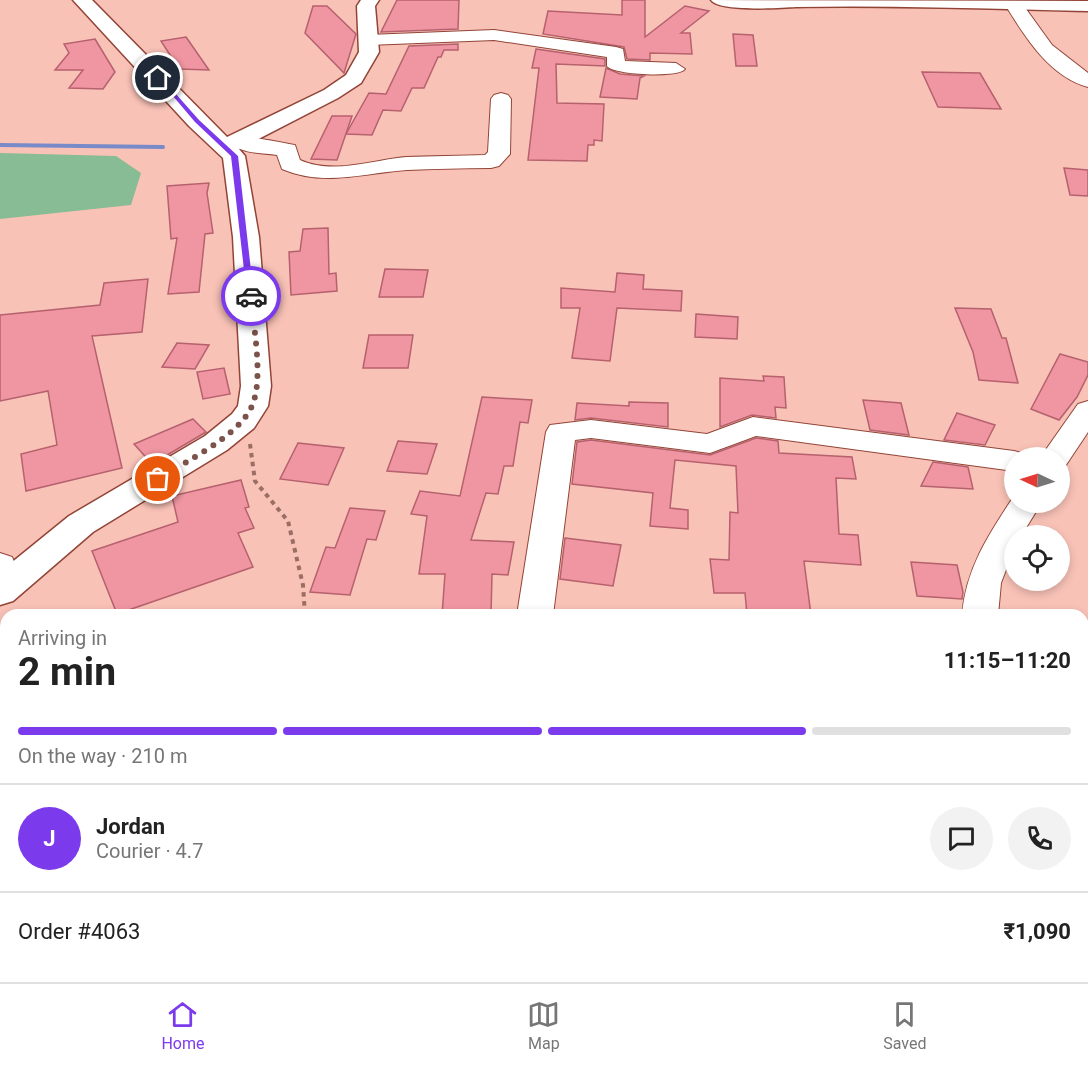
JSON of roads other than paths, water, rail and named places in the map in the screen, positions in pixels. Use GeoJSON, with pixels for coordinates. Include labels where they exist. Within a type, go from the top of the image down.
{"type":"FeatureCollection","features":[{"type":"Feature","properties":{"kind":"main road"},"geometry":{"type":"LineString","coordinates":[[82,0],[197,121],[233,143]]}},
{"type":"Feature","properties":{"kind":"main road"},"geometry":{"type":"LineString","coordinates":[[233,143],[331,94],[354,79],[369,52],[366,6],[370,0]]}},
{"type":"Feature","properties":{"kind":"main road"},"geometry":{"type":"LineString","coordinates":[[720,0],[755,3],[849,1],[1088,6]]}},
{"type":"Feature","properties":{"kind":"main road"},"geometry":{"type":"LineString","coordinates":[[2,580],[81,524],[216,443],[243,421],[253,405],[257,367],[242,210],[233,143]]}},
{"type":"Feature","properties":{"kind":"street"},"geometry":{"type":"LineString","coordinates":[[1016,6],[1036,42],[1088,81]]}},
{"type":"Feature","properties":{"kind":"street"},"geometry":{"type":"LineString","coordinates":[[368,40],[494,35],[616,53],[616,66],[676,69]]}},
{"type":"Feature","properties":{"kind":"street"},"geometry":{"type":"LineString","coordinates":[[233,143],[287,150],[290,164],[306,171],[354,172],[404,164],[491,161],[499,154],[501,99]]}},
{"type":"Feature","properties":{"kind":"street"},"geometry":{"type":"LineString","coordinates":[[1063,447],[1088,410]]}},
{"type":"Feature","properties":{"kind":"street"},"geometry":{"type":"LineString","coordinates":[[536,609],[561,432],[591,429],[710,444],[753,426],[1004,460]]}},
{"type":"Feature","properties":{"kind":"street"},"geometry":{"type":"LineString","coordinates":[[980,609],[981,589],[992,554],[1019,513]]}},
{"type":"Feature","properties":{"kind":"waterway"},"geometry":{"type":"LineString","coordinates":[[0,145],[163,147]]}}]}
